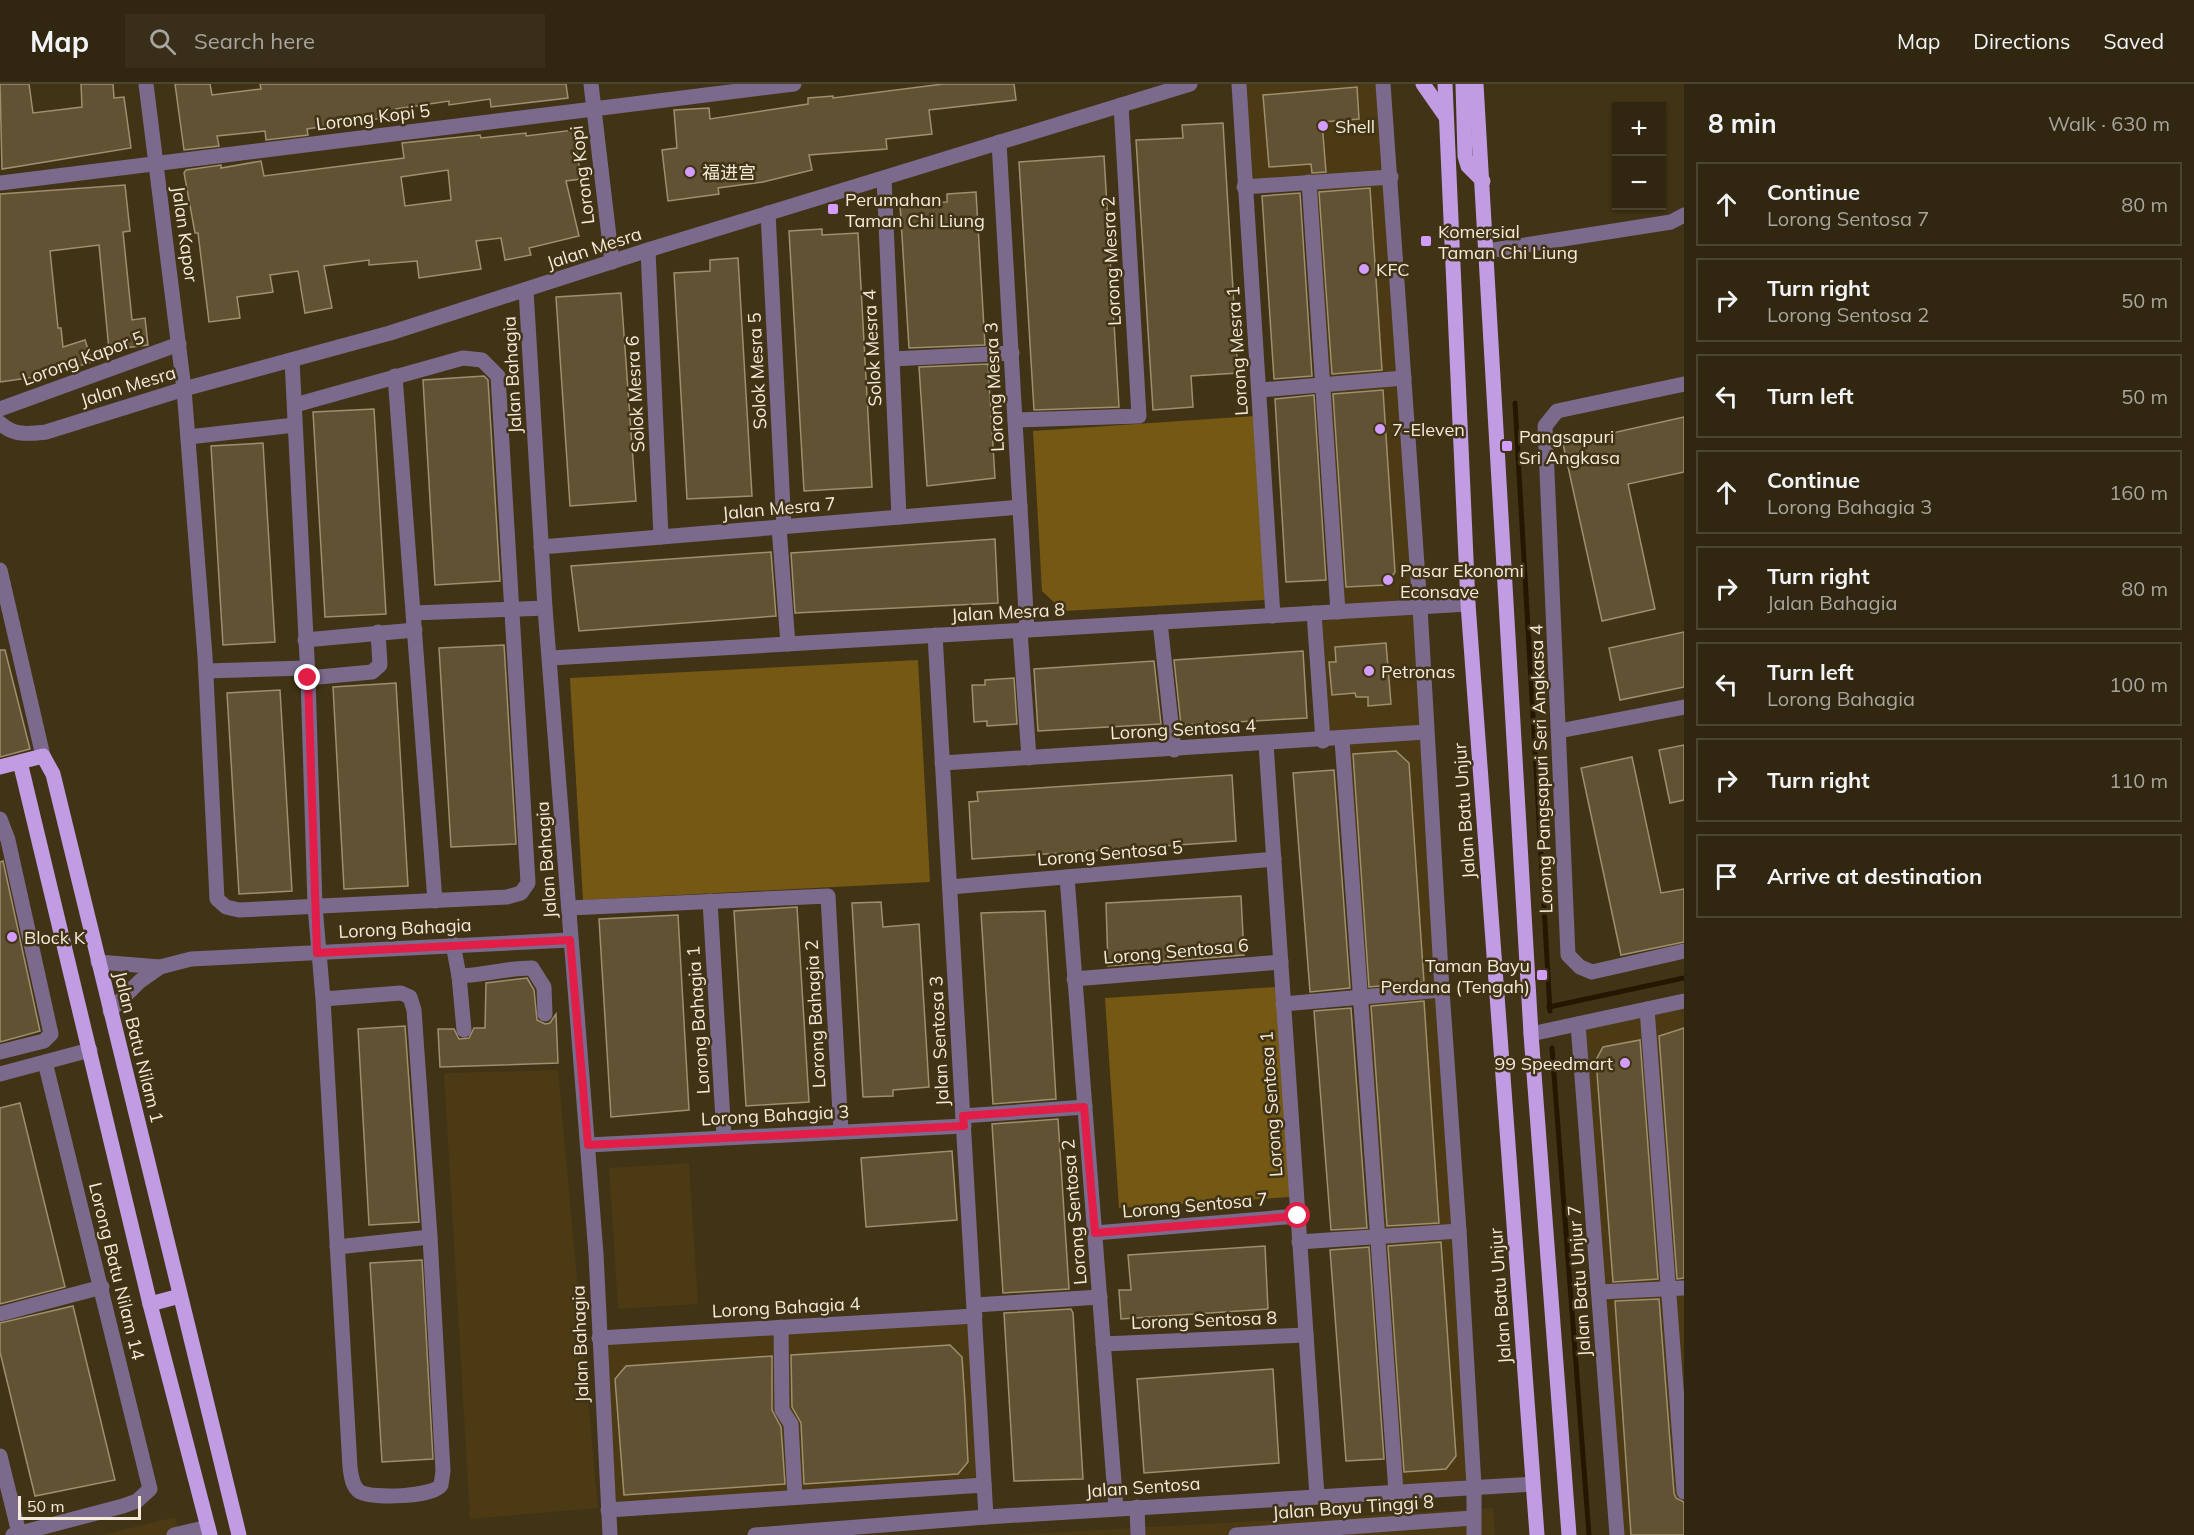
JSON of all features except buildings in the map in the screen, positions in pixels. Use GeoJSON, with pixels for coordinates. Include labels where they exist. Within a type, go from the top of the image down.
{"type":"FeatureCollection","features":[{"type":"Feature","properties":{"kind":"main road"},"geometry":{"type":"LineString","coordinates":[[1423,84],[1446,117]]}},
{"type":"Feature","properties":{"kind":"main road","name":"Jalan Batu Unjur"},"geometry":{"type":"LineString","coordinates":[[1445,84],[1468,604],[1537,1535]]}},
{"type":"Feature","properties":{"kind":"main road"},"geometry":{"type":"LineString","coordinates":[[1463,84],[1468,166],[1483,182]]}},
{"type":"Feature","properties":{"kind":"main road"},"geometry":{"type":"LineString","coordinates":[[1476,84],[1531,1034],[1569,1535]]}},
{"type":"Feature","properties":{"kind":"main road"},"geometry":{"type":"LineString","coordinates":[[0,767],[43,756]]}},
{"type":"Feature","properties":{"kind":"main road","name":"Jalan Batu Nilam 1"},"geometry":{"type":"LineString","coordinates":[[43,756],[55,781],[239,1535]]}},
{"type":"Feature","properties":{"kind":"main road"},"geometry":{"type":"LineString","coordinates":[[20,762],[150,1304],[209,1531]]}},
{"type":"Feature","properties":{"kind":"main road"},"geometry":{"type":"LineString","coordinates":[[150,1304],[180,1296]]}},
{"type":"Feature","properties":{"kind":"street","name":"Jalan Kapor"},"geometry":{"type":"LineString","coordinates":[[146,84],[184,389],[206,671],[218,899],[226,907],[239,910],[315,906]]}},
{"type":"Feature","properties":{"kind":"street","name":"Lorong Kopi"},"geometry":{"type":"LineString","coordinates":[[591,84],[612,262]]}},
{"type":"Feature","properties":{"kind":"street","name":"Lorong Kopi 5"},"geometry":{"type":"LineString","coordinates":[[0,183],[155,162],[595,111],[794,84]]}},
{"type":"Feature","properties":{"kind":"street","name":"Jalan Mesra"},"geometry":{"type":"LineString","coordinates":[[4,426],[23,434],[46,432],[184,389],[390,333],[648,250],[1121,105],[1138,92],[1190,84]]}},
{"type":"Feature","properties":{"kind":"street","name":"Lorong Mesra 1"},"geometry":{"type":"LineString","coordinates":[[1239,84],[1273,616]]}},
{"type":"Feature","properties":{"kind":"street","name":"Jalan Batu Unjur"},"geometry":{"type":"LineString","coordinates":[[1383,84],[1420,607],[1442,990],[1460,1231],[1474,1486],[1474,1535]]}},
{"type":"Feature","properties":{"kind":"street","name":"Lorong Mesra 2"},"geometry":{"type":"LineString","coordinates":[[1015,420],[1139,416],[1121,105]]}},
{"type":"Feature","properties":{"kind":"street","name":"Lorong Mesra 3"},"geometry":{"type":"LineString","coordinates":[[999,142],[1020,507],[1029,758]]}},
{"type":"Feature","properties":{"kind":"street"},"geometry":{"type":"LineString","coordinates":[[1244,187],[1391,177]]}},
{"type":"Feature","properties":{"kind":"street","name":"Solok Mesra 4"},"geometry":{"type":"LineString","coordinates":[[884,178],[899,517]]}},
{"type":"Feature","properties":{"kind":"street"},"geometry":{"type":"LineString","coordinates":[[1309,182],[1338,612]]}},
{"type":"Feature","properties":{"kind":"street","name":"Solok Mesra 5"},"geometry":{"type":"LineString","coordinates":[[768,213],[788,644]]}},
{"type":"Feature","properties":{"kind":"street"},"geometry":{"type":"LineString","coordinates":[[1487,251],[1671,222],[1684,215]]}},
{"type":"Feature","properties":{"kind":"street","name":"Solok Mesra 6"},"geometry":{"type":"LineString","coordinates":[[648,250],[661,537]]}},
{"type":"Feature","properties":{"kind":"street","name":"Jalan Bahagia"},"geometry":{"type":"LineString","coordinates":[[526,290],[545,608],[551,658],[570,940],[588,1145],[610,1535]]}},
{"type":"Feature","properties":{"kind":"street","name":"Lorong Kapor 5"},"geometry":{"type":"LineString","coordinates":[[0,409],[179,344]]}},
{"type":"Feature","properties":{"kind":"street"},"geometry":{"type":"LineString","coordinates":[[892,359],[1012,353]]}},
{"type":"Feature","properties":{"kind":"street"},"geometry":{"type":"LineString","coordinates":[[295,405],[395,375],[463,358],[482,360],[498,376],[528,883],[521,893],[507,897],[315,906]]}},
{"type":"Feature","properties":{"kind":"street"},"geometry":{"type":"LineString","coordinates":[[292,360],[307,673],[317,953],[323,999],[352,1481],[358,1491],[372,1496],[430,1492],[441,1485],[443,1471],[414,1010],[410,997],[401,993],[323,999]]}},
{"type":"Feature","properties":{"kind":"street"},"geometry":{"type":"LineString","coordinates":[[395,375],[435,901]]}},
{"type":"Feature","properties":{"kind":"street"},"geometry":{"type":"LineString","coordinates":[[1260,390],[1322,383],[1404,378]]}},
{"type":"Feature","properties":{"kind":"street","name":"Lorong Pangsapuri Seri Angkasa 4"},"geometry":{"type":"LineString","coordinates":[[1684,384],[1557,411],[1545,426],[1568,955],[1580,967],[1593,972],[1684,951]]}},
{"type":"Feature","properties":{"kind":"street"},"geometry":{"type":"LineString","coordinates":[[188,437],[295,425]]}},
{"type":"Feature","properties":{"kind":"street","name":"Jalan Mesra 7"},"geometry":{"type":"LineString","coordinates":[[541,547],[1020,507]]}},
{"type":"Feature","properties":{"kind":"street","name":"Jalan Batu Nilam 1"},"geometry":{"type":"LineString","coordinates":[[0,570],[5,612],[43,756]]}},
{"type":"Feature","properties":{"kind":"street","name":"Jalan Mesra 8"},"geometry":{"type":"LineString","coordinates":[[551,658],[1468,604]]}},
{"type":"Feature","properties":{"kind":"street"},"geometry":{"type":"LineString","coordinates":[[414,613],[545,608]]}},
{"type":"Feature","properties":{"kind":"street"},"geometry":{"type":"LineString","coordinates":[[1314,613],[1323,741]]}},
{"type":"Feature","properties":{"kind":"street"},"geometry":{"type":"LineString","coordinates":[[1160,622],[1174,750]]}},
{"type":"Feature","properties":{"kind":"street"},"geometry":{"type":"LineString","coordinates":[[305,639],[415,630]]}},
{"type":"Feature","properties":{"kind":"street"},"geometry":{"type":"LineString","coordinates":[[206,671],[372,672],[380,665],[378,632]]}},
{"type":"Feature","properties":{"kind":"street","name":"Jalan Sentosa 3"},"geometry":{"type":"LineString","coordinates":[[935,635],[986,1516]]}},
{"type":"Feature","properties":{"kind":"street"},"geometry":{"type":"LineString","coordinates":[[1559,731],[1684,707]]}},
{"type":"Feature","properties":{"kind":"street","name":"Lorong Sentosa 4"},"geometry":{"type":"LineString","coordinates":[[942,763],[1342,740],[1426,732]]}},
{"type":"Feature","properties":{"kind":"street"},"geometry":{"type":"LineString","coordinates":[[1342,740],[1396,1492]]}},
{"type":"Feature","properties":{"kind":"street","name":"Lorong Sentosa 1"},"geometry":{"type":"LineString","coordinates":[[1266,744],[1317,1497]]}},
{"type":"Feature","properties":{"kind":"street"},"geometry":{"type":"LineString","coordinates":[[0,819],[8,840],[51,1034],[45,1041],[0,1052]]}},
{"type":"Feature","properties":{"kind":"street","name":"Lorong Sentosa 5"},"geometry":{"type":"LineString","coordinates":[[950,887],[1274,859]]}},
{"type":"Feature","properties":{"kind":"street","name":"Lorong Sentosa 2"},"geometry":{"type":"LineString","coordinates":[[1066,877],[1116,1508]]}},
{"type":"Feature","properties":{"kind":"street","name":"Lorong Bahagia 2"},"geometry":{"type":"LineString","coordinates":[[710,901],[828,896],[842,1131]]}},
{"type":"Feature","properties":{"kind":"street"},"geometry":{"type":"LineString","coordinates":[[569,908],[710,901]]}},
{"type":"Feature","properties":{"kind":"street","name":"Lorong Bahagia 1"},"geometry":{"type":"LineString","coordinates":[[710,901],[724,1137]]}},
{"type":"Feature","properties":{"kind":"street","name":"Lorong Bahagia"},"geometry":{"type":"LineString","coordinates":[[98,962],[160,967],[191,959],[453,944],[570,940]]}},
{"type":"Feature","properties":{"kind":"street"},"geometry":{"type":"LineString","coordinates":[[453,944],[459,975],[464,1030]]}},
{"type":"Feature","properties":{"kind":"street","name":"Lorong Sentosa 6"},"geometry":{"type":"LineString","coordinates":[[1074,979],[1281,962]]}},
{"type":"Feature","properties":{"kind":"street"},"geometry":{"type":"LineString","coordinates":[[110,1011],[140,981],[160,967]]}},
{"type":"Feature","properties":{"kind":"street"},"geometry":{"type":"LineString","coordinates":[[459,975],[482,975],[507,968],[532,968],[544,987],[545,1014]]}},
{"type":"Feature","properties":{"kind":"street"},"geometry":{"type":"LineString","coordinates":[[1283,1004],[1442,990]]}},
{"type":"Feature","properties":{"kind":"street"},"geometry":{"type":"LineString","coordinates":[[1531,1034],[1684,1001]]}},
{"type":"Feature","properties":{"kind":"street"},"geometry":{"type":"LineString","coordinates":[[1647,1009],[1684,1492]]}},
{"type":"Feature","properties":{"kind":"street","name":"Jalan Batu Unjur 7"},"geometry":{"type":"LineString","coordinates":[[1578,1024],[1617,1535]]}},
{"type":"Feature","properties":{"kind":"street"},"geometry":{"type":"LineString","coordinates":[[0,1074],[90,1050]]}},
{"type":"Feature","properties":{"kind":"street","name":"Lorong Batu Nilam 14"},"geometry":{"type":"LineString","coordinates":[[16,1534],[137,1501],[150,1489],[45,1062]]}},
{"type":"Feature","properties":{"kind":"street","name":"Lorong Bahagia 3"},"geometry":{"type":"LineString","coordinates":[[588,1145],[842,1131],[963,1121],[1084,1107]]}},
{"type":"Feature","properties":{"kind":"street","name":"Lorong Sentosa 7"},"geometry":{"type":"LineString","coordinates":[[1095,1233],[1298,1216]]}},
{"type":"Feature","properties":{"kind":"street"},"geometry":{"type":"LineString","coordinates":[[1299,1242],[1460,1231]]}},
{"type":"Feature","properties":{"kind":"street"},"geometry":{"type":"LineString","coordinates":[[337,1247],[430,1237]]}},
{"type":"Feature","properties":{"kind":"street"},"geometry":{"type":"LineString","coordinates":[[0,1314],[102,1287]]}},
{"type":"Feature","properties":{"kind":"street"},"geometry":{"type":"LineString","coordinates":[[1599,1292],[1684,1288]]}},
{"type":"Feature","properties":{"kind":"street","name":"Lorong Bahagia 4"},"geometry":{"type":"LineString","coordinates":[[599,1338],[781,1327],[1100,1297]]}},
{"type":"Feature","properties":{"kind":"street"},"geometry":{"type":"LineString","coordinates":[[781,1327],[782,1410],[791,1424],[795,1497]]}},
{"type":"Feature","properties":{"kind":"street","name":"Lorong Sentosa 8"},"geometry":{"type":"LineString","coordinates":[[1103,1344],[1306,1335]]}},
{"type":"Feature","properties":{"kind":"street"},"geometry":{"type":"LineString","coordinates":[[0,1456],[16,1534]]}},
{"type":"Feature","properties":{"kind":"street","name":"Jalan Sentosa"},"geometry":{"type":"LineString","coordinates":[[755,1535],[986,1516],[1533,1484]]}},
{"type":"Feature","properties":{"kind":"street"},"geometry":{"type":"LineString","coordinates":[[608,1510],[984,1485]]}},
{"type":"Feature","properties":{"kind":"street"},"geometry":{"type":"LineString","coordinates":[[1137,1507],[1138,1535]]}},
{"type":"Feature","properties":{"kind":"street","name":"Jalan Bayu Tinggi 8"},"geometry":{"type":"LineString","coordinates":[[1236,1535],[1389,1529],[1473,1518]]}},
{"type":"Feature","properties":{"kind":"street"},"geometry":{"type":"LineString","coordinates":[[174,1535],[209,1531]]}},
{"type":"Feature","properties":{"kind":"shaded area"},"geometry":{"type":"Polygon","coordinates":[[[1246,84],[1376,84],[1410,566],[1468,1480],[1399,1487],[1346,733],[1329,734],[1321,621],[1342,619],[1314,178],[1251,182],[1246,84]]]}},
{"type":"Feature","properties":{"kind":"shaded area"},"geometry":{"type":"Polygon","coordinates":[[[1254,416],[1265,600],[1063,611],[1042,591],[1033,431],[1254,416]]]}},
{"type":"Feature","properties":{"kind":"shaded area"},"geometry":{"type":"Polygon","coordinates":[[[918,660],[930,882],[583,900],[570,678],[918,660]]]}},
{"type":"Feature","properties":{"kind":"shaded area"},"geometry":{"type":"Polygon","coordinates":[[[1276,987],[1290,1197],[1119,1208],[1105,998],[1276,987]]]}},
{"type":"Feature","properties":{"kind":"shaded area"},"geometry":{"type":"Polygon","coordinates":[[[1684,1007],[1684,1535],[1623,1535],[1585,1029],[1684,1007]]]}},
{"type":"Feature","properties":{"kind":"shaded area"},"geometry":{"type":"Polygon","coordinates":[[[558,1070],[598,1508],[470,1519],[444,1073],[558,1070]]]}},
{"type":"Feature","properties":{"kind":"shaded area"},"geometry":{"type":"Polygon","coordinates":[[[689,1163],[698,1304],[618,1309],[609,1168],[689,1163]]]}},
{"type":"Feature","properties":{"kind":"shaded area"},"geometry":{"type":"Polygon","coordinates":[[[968,1323],[978,1477],[616,1503],[606,1344],[968,1323]]]}},
{"type":"Feature","properties":{"kind":"shaded area"},"geometry":{"type":"Polygon","coordinates":[[[1493,1508],[1495,1535],[1005,1535],[1493,1508]]]}},
{"type":"Feature","properties":{"kind":"shaded area"},"geometry":{"type":"Polygon","coordinates":[[[175,1517],[180,1535],[102,1535],[175,1517]]]}},
{"type":"Feature","properties":{"kind":"waterway"},"geometry":{"type":"LineString","coordinates":[[1515,403],[1550,1011]]}},
{"type":"Feature","properties":{"kind":"waterway"},"geometry":{"type":"LineString","coordinates":[[1549,1007],[1684,978]]}},
{"type":"Feature","properties":{"kind":"waterway"},"geometry":{"type":"LineString","coordinates":[[1552,1048],[1589,1535]]}},
{"type":"Feature","properties":{"kind":"place","name":"Shell"},"geometry":{"type":"Point","coordinates":[1323,126]}},
{"type":"Feature","properties":{"kind":"place","name":"福进宫"},"geometry":{"type":"Point","coordinates":[690,172]}},
{"type":"Feature","properties":{"kind":"place","name":"Perumahan Taman Chi Liung"},"geometry":{"type":"Point","coordinates":[833,209]}},
{"type":"Feature","properties":{"kind":"place","name":"Komersial Taman Chi Liung"},"geometry":{"type":"Point","coordinates":[1426,241]}},
{"type":"Feature","properties":{"kind":"place","name":"KFC"},"geometry":{"type":"Point","coordinates":[1364,269]}},
{"type":"Feature","properties":{"kind":"place","name":"7-Eleven"},"geometry":{"type":"Point","coordinates":[1380,429]}},
{"type":"Feature","properties":{"kind":"place","name":"Pangsapuri Sri Angkasa"},"geometry":{"type":"Point","coordinates":[1507,446]}},
{"type":"Feature","properties":{"kind":"place","name":"Pasar Ekonomi Econsave"},"geometry":{"type":"Point","coordinates":[1388,580]}},
{"type":"Feature","properties":{"kind":"place","name":"Petronas"},"geometry":{"type":"Point","coordinates":[1369,671]}},
{"type":"Feature","properties":{"kind":"place","name":"Block K"},"geometry":{"type":"Point","coordinates":[12,937]}},
{"type":"Feature","properties":{"kind":"place","name":"Taman Bayu Perdana (Tengah)"},"geometry":{"type":"Point","coordinates":[1542,975]}},
{"type":"Feature","properties":{"kind":"place","name":"99 Speedmart"},"geometry":{"type":"Point","coordinates":[1625,1063]}},
{"type":"Feature","properties":{"kind":"route"},"geometry":{"type":"LineString","coordinates":[[308,678],[317,953],[453,944],[570,940],[588,1145],[964,1126],[963,1116],[1084,1107],[1095,1233],[1298,1216]]}}]}
